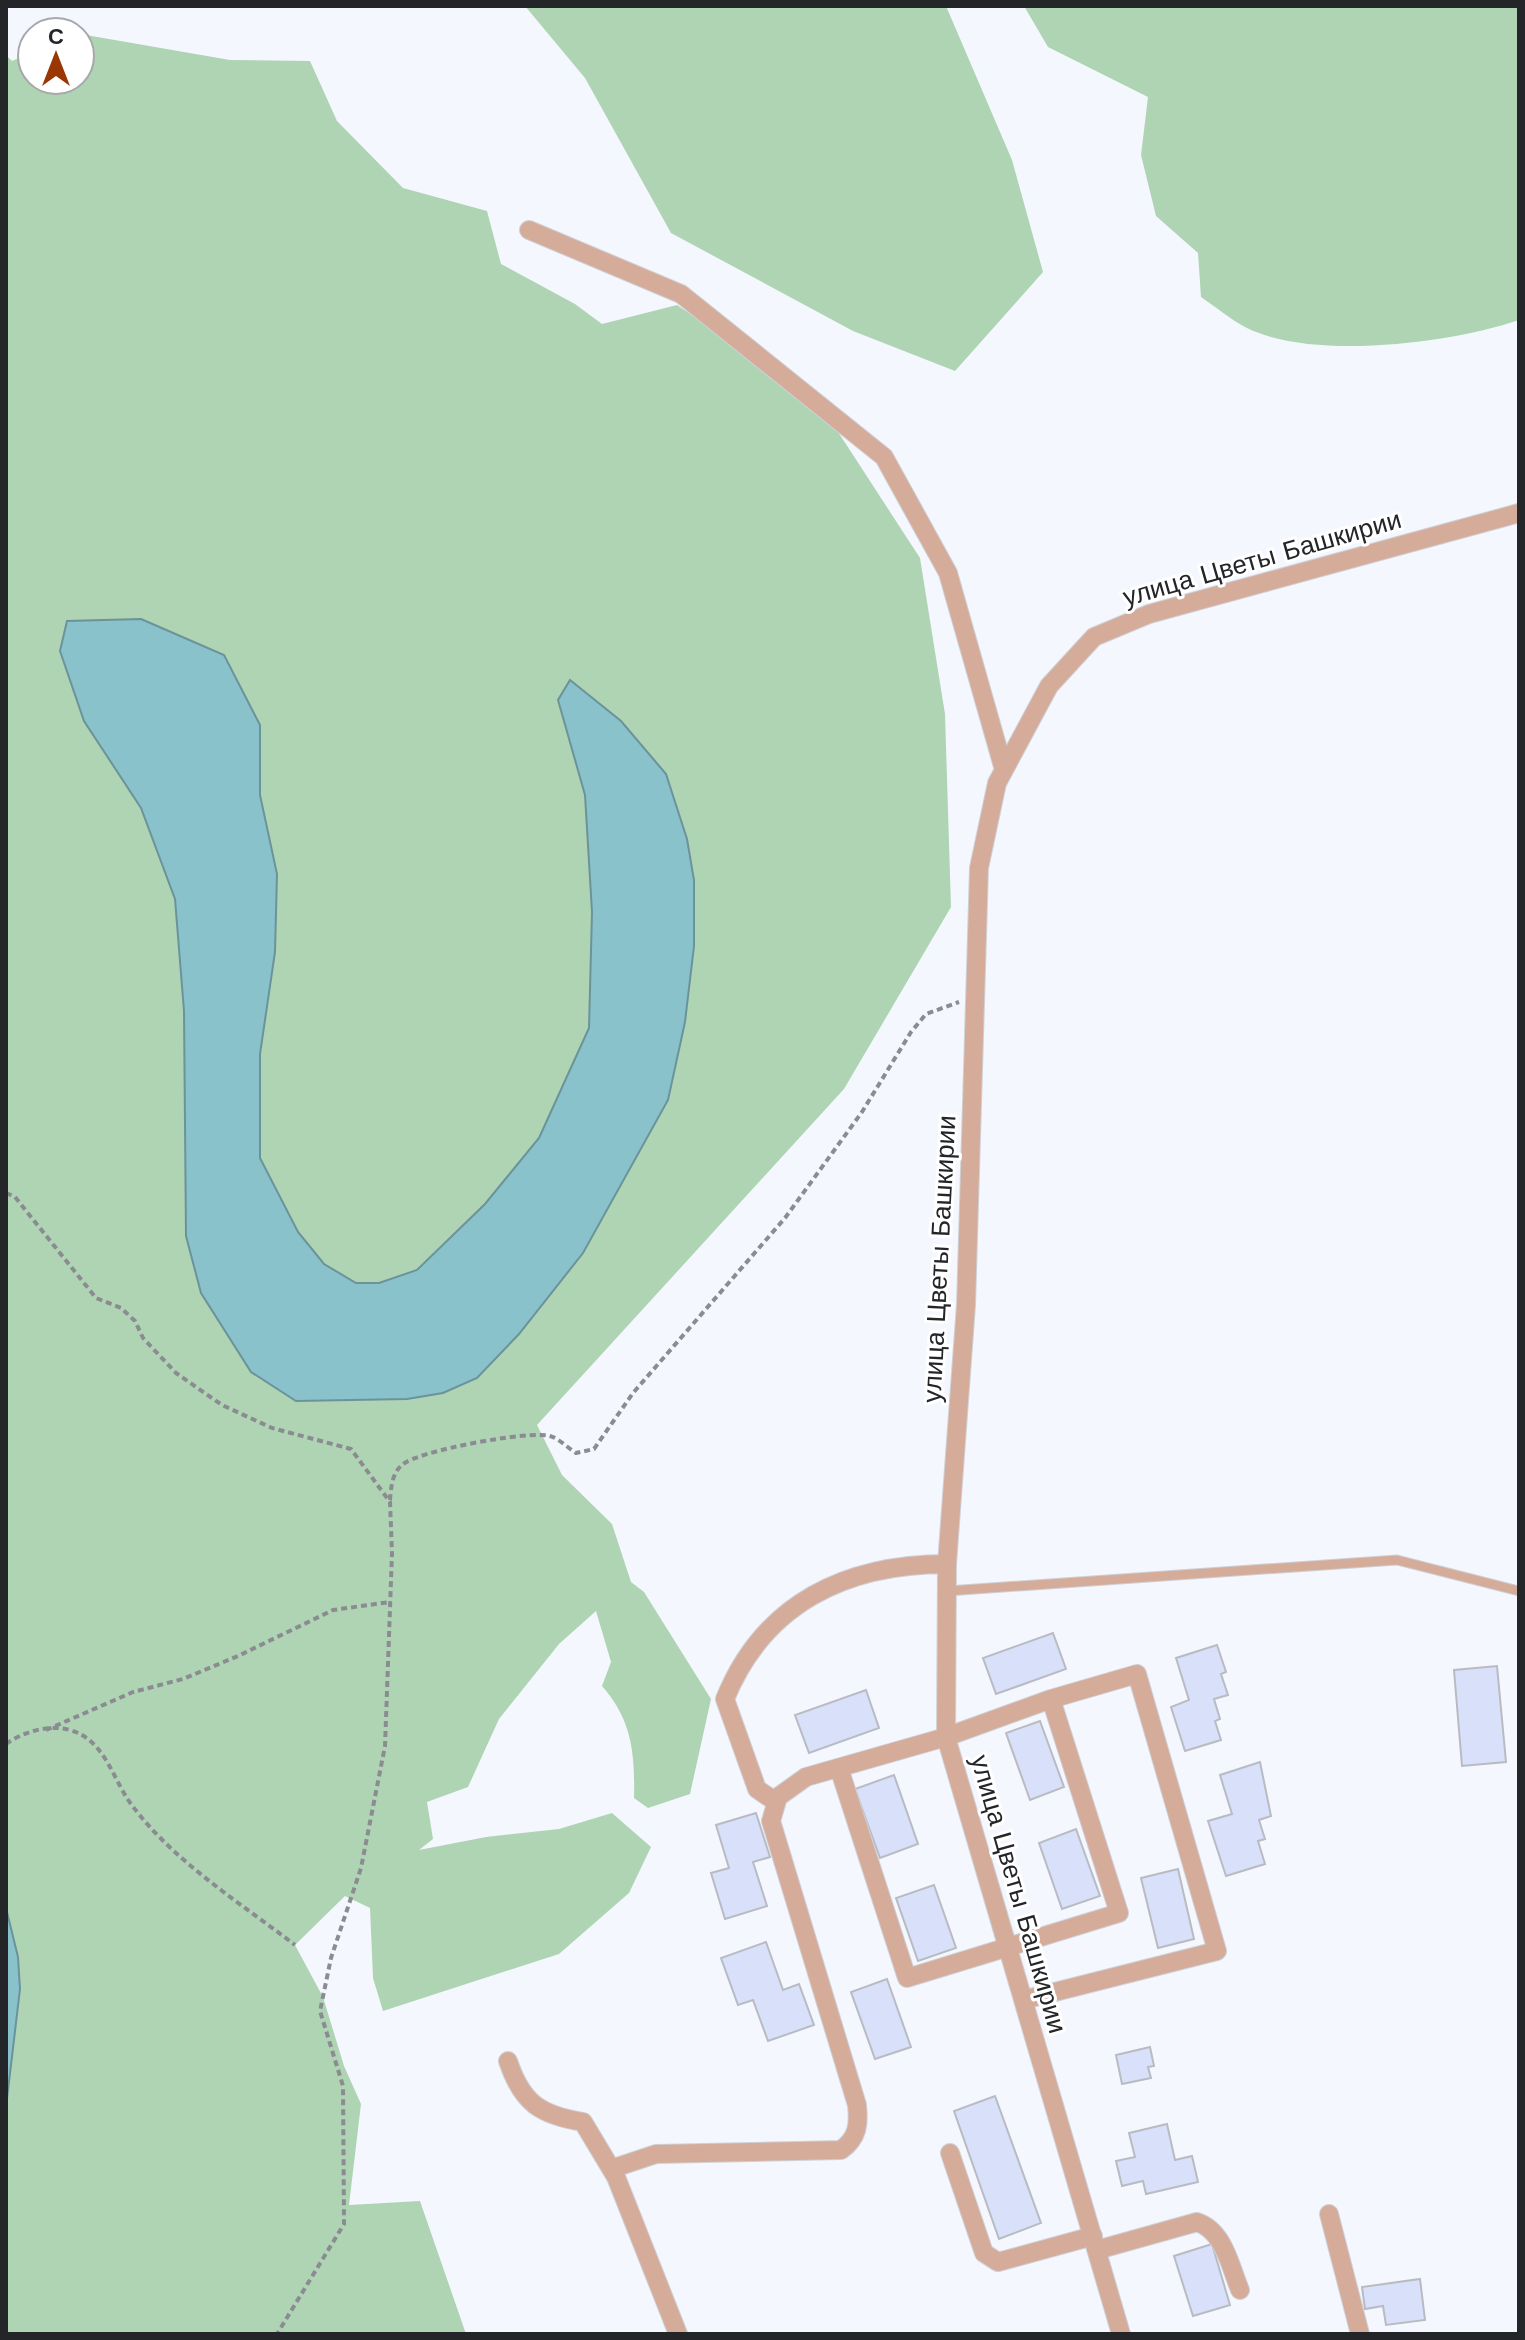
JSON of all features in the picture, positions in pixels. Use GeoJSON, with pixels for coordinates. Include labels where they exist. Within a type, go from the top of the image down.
{"type":"FeatureCollection","features":[{"type":"Feature","properties":{"kind":"street"},"geometry":{"type":"LineString","coordinates":[[529,230],[681,294],[884,457],[948,573],[1004,770]]}},
{"type":"Feature","properties":{"kind":"street","name":"улица Цветы Башкирии"},"geometry":{"type":"LineString","coordinates":[[1121,2334],[946,1737],[947,1564],[966,1305],[979,868],[997,783],[1049,686],[1094,637],[1149,614],[1519,513]]}},
{"type":"Feature","properties":{"kind":"street"},"geometry":{"type":"LineString","coordinates":[[776,1802],[757,1789],[725,1699],[739,1665],[764,1633],[799,1602],[820,1591],[857,1577],[921,1564],[947,1564]]}},
{"type":"Feature","properties":{"kind":"street"},"geometry":{"type":"LineString","coordinates":[[611,2169],[656,2154],[841,2150],[851,2142],[856,2132],[857,2105],[771,1821],[776,1802],[789,1786],[946,1737],[1051,1699],[1137,1674],[1217,1951],[1023,2000]]}},
{"type":"Feature","properties":{"kind":"street"},"geometry":{"type":"LineString","coordinates":[[839,1768],[907,1978],[1119,1913],[1051,1699]]}},
{"type":"Feature","properties":{"kind":"street"},"geometry":{"type":"LineString","coordinates":[[508,2061],[517,2086],[531,2104],[560,2118],[583,2122],[611,2169],[678,2334]]}},
{"type":"Feature","properties":{"kind":"street"},"geometry":{"type":"LineString","coordinates":[[950,2153],[984,2253],[990,2260],[998,2262],[1197,2222],[1207,2226],[1221,2241],[1240,2290]]}},
{"type":"Feature","properties":{"kind":"street"},"geometry":{"type":"LineString","coordinates":[[1329,2214],[1360,2334]]}},
{"type":"Feature","properties":{"kind":"lane"},"geometry":{"type":"LineString","coordinates":[[947,1591],[1397,1560],[1519,1591]]}},
{"type":"Feature","properties":{"kind":"path"},"geometry":{"type":"LineString","coordinates":[[277,2334],[344,2224],[343,2086],[320,2011],[331,1958],[361,1868],[385,1746],[392,1481],[401,1465],[417,1456],[516,1437],[550,1436],[576,1453],[594,1449],[633,1393],[785,1218],[926,1014],[975,996]]}},
{"type":"Feature","properties":{"kind":"path"},"geometry":{"type":"LineString","coordinates":[[6,1193],[15,1197],[96,1298],[121,1308],[135,1321],[143,1338],[176,1373],[222,1405],[272,1428],[351,1449],[390,1502]]}},
{"type":"Feature","properties":{"kind":"path"},"geometry":{"type":"LineString","coordinates":[[44,1731],[133,1692],[183,1679],[238,1656],[333,1610],[390,1602]]}},
{"type":"Feature","properties":{"kind":"path"},"geometry":{"type":"LineString","coordinates":[[6,1744],[24,1731],[70,1730],[100,1749],[131,1804],[187,1862],[295,1945]]}},
{"type":"Feature","properties":{"kind":"green space"},"geometry":{"type":"Polygon","coordinates":[[[525,6],[946,6],[1012,160],[1043,272],[955,371],[853,331],[671,233],[585,78],[525,6]]]}},
{"type":"Feature","properties":{"kind":"green space"},"geometry":{"type":"Polygon","coordinates":[[[1024,6],[1519,6],[1519,320],[1458,336],[1383,345],[1344,346],[1275,338],[1235,321],[1201,297],[1198,253],[1156,216],[1141,155],[1148,97],[1048,47],[1024,6]]]}},
{"type":"Feature","properties":{"kind":"green space"},"geometry":{"type":"Polygon","coordinates":[[[96,37],[230,60],[310,61],[337,121],[403,188],[487,211],[501,264],[575,304],[602,324],[677,305],[816,398],[920,558],[945,714],[951,907],[844,1089],[537,1425],[562,1475],[612,1524],[631,1582],[644,1592],[711,1699],[690,1794],[648,1808],[634,1798],[630,1738],[620,1712],[602,1686],[611,1662],[596,1611],[559,1644],[499,1719],[468,1787],[427,1802],[433,1839],[419,1850],[486,1837],[559,1829],[612,1813],[651,1847],[629,1893],[559,1954],[383,2011],[373,1978],[370,1908],[345,1896],[295,1945],[323,1997],[344,2066],[361,2104],[349,2205],[420,2201],[466,2334],[6,2334],[6,55],[12,61],[16,59],[16,96],[96,96],[96,37]]]}},
{"type":"Feature","properties":{"kind":"water"},"geometry":{"type":"Polygon","coordinates":[[[141,619],[224,655],[260,725],[260,795],[277,874],[275,952],[260,1054],[260,1158],[298,1232],[324,1264],[356,1283],[379,1283],[417,1270],[485,1204],[539,1138],[589,1028],[592,912],[585,795],[558,700],[570,680],[621,721],[666,774],[687,839],[694,880],[694,946],[685,1022],[668,1100],[583,1253],[519,1334],[477,1378],[443,1393],[407,1399],[296,1401],[251,1372],[201,1293],[186,1236],[184,1011],[175,899],[141,808],[84,721],[60,651],[67,621],[141,619]]]}},
{"type":"Feature","properties":{"kind":"water"},"geometry":{"type":"Polygon","coordinates":[[[6,1908],[18,1957],[20,1989],[6,2107],[6,1908]]]}},
{"type":"Feature","properties":{"kind":"building"},"geometry":{"type":"Polygon","coordinates":[[[1053,1633],[1066,1669],[996,1694],[983,1658],[1053,1633]]]}},
{"type":"Feature","properties":{"kind":"building"},"geometry":{"type":"Polygon","coordinates":[[[1217,1645],[1226,1672],[1221,1674],[1228,1695],[1214,1699],[1220,1719],[1215,1721],[1221,1740],[1185,1751],[1171,1707],[1189,1700],[1176,1658],[1217,1645]]]}},
{"type":"Feature","properties":{"kind":"building"},"geometry":{"type":"Polygon","coordinates":[[[1497,1666],[1506,1762],[1462,1766],[1454,1670],[1497,1666]]]}},
{"type":"Feature","properties":{"kind":"building"},"geometry":{"type":"Polygon","coordinates":[[[866,1690],[879,1728],[809,1753],[795,1715],[866,1690]]]}},
{"type":"Feature","properties":{"kind":"building"},"geometry":{"type":"Polygon","coordinates":[[[1040,1721],[1064,1787],[1030,1800],[1006,1733],[1040,1721]]]}},
{"type":"Feature","properties":{"kind":"building"},"geometry":{"type":"Polygon","coordinates":[[[1260,1762],[1271,1816],[1259,1820],[1265,1839],[1258,1841],[1265,1864],[1226,1876],[1208,1821],[1232,1814],[1220,1775],[1260,1762]]]}},
{"type":"Feature","properties":{"kind":"building"},"geometry":{"type":"Polygon","coordinates":[[[894,1775],[918,1844],[880,1858],[855,1789],[894,1775]]]}},
{"type":"Feature","properties":{"kind":"building"},"geometry":{"type":"Polygon","coordinates":[[[756,1813],[770,1857],[753,1862],[767,1906],[725,1919],[711,1873],[729,1868],[716,1825],[756,1813]]]}},
{"type":"Feature","properties":{"kind":"building"},"geometry":{"type":"Polygon","coordinates":[[[1076,1829],[1100,1896],[1062,1909],[1039,1843],[1076,1829]]]}},
{"type":"Feature","properties":{"kind":"building"},"geometry":{"type":"Polygon","coordinates":[[[1178,1869],[1194,1939],[1158,1948],[1141,1878],[1178,1869]]]}},
{"type":"Feature","properties":{"kind":"building"},"geometry":{"type":"Polygon","coordinates":[[[934,1885],[956,1948],[918,1961],[896,1898],[934,1885]]]}},
{"type":"Feature","properties":{"kind":"building"},"geometry":{"type":"Polygon","coordinates":[[[766,1942],[783,1990],[799,1984],[814,2025],[768,2041],[753,2000],[738,2005],[721,1958],[766,1942]]]}},
{"type":"Feature","properties":{"kind":"building"},"geometry":{"type":"Polygon","coordinates":[[[887,1979],[911,2047],[875,2059],[851,1992],[887,1979]]]}},
{"type":"Feature","properties":{"kind":"building"},"geometry":{"type":"Polygon","coordinates":[[[1150,2047],[1154,2066],[1148,2067],[1151,2078],[1122,2084],[1116,2055],[1150,2047]]]}},
{"type":"Feature","properties":{"kind":"building"},"geometry":{"type":"Polygon","coordinates":[[[995,2096],[1041,2223],[999,2239],[954,2111],[995,2096]]]}},
{"type":"Feature","properties":{"kind":"building"},"geometry":{"type":"Polygon","coordinates":[[[1167,2124],[1175,2160],[1192,2156],[1198,2182],[1146,2194],[1143,2181],[1122,2186],[1116,2161],[1135,2157],[1129,2133],[1167,2124]]]}},
{"type":"Feature","properties":{"kind":"building"},"geometry":{"type":"Polygon","coordinates":[[[1212,2244],[1230,2305],[1193,2316],[1174,2256],[1212,2244]]]}},
{"type":"Feature","properties":{"kind":"building"},"geometry":{"type":"Polygon","coordinates":[[[1420,2279],[1425,2320],[1386,2325],[1383,2306],[1365,2309],[1362,2287],[1420,2279]]]}}]}
